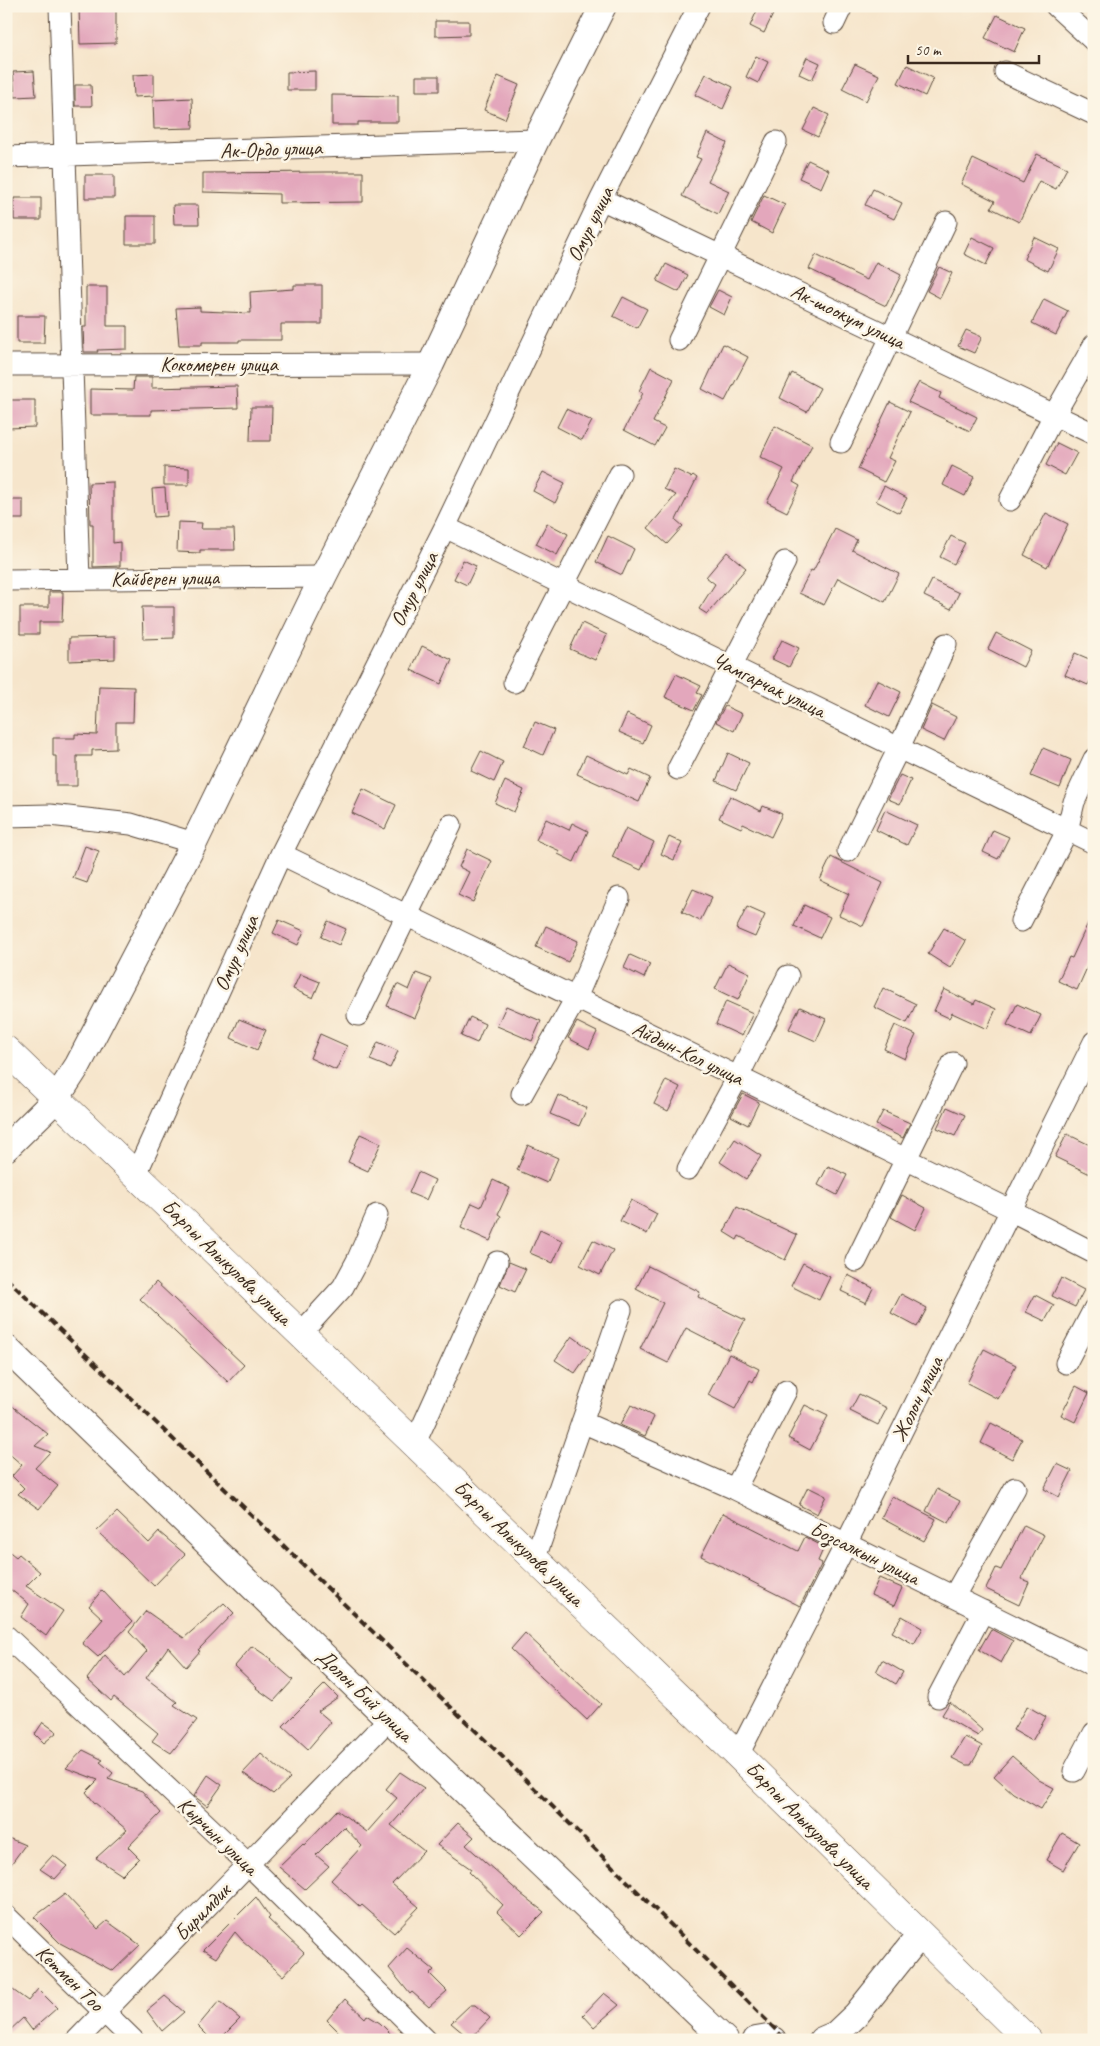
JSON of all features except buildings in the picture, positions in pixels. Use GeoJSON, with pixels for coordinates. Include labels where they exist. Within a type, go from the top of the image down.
{"type":"FeatureCollection","features":[{"type":"Feature","properties":{"kind":"main road","name":"Барпы Алыкулова улица"},"geometry":{"type":"LineString","coordinates":[[6,1050],[535,1558],[1028,2040]]}},
{"type":"Feature","properties":{"kind":"street"},"geometry":{"type":"LineString","coordinates":[[60,6],[64,155],[74,364],[79,579]]}},
{"type":"Feature","properties":{"kind":"street"},"geometry":{"type":"LineString","coordinates":[[6,1148],[56,1099],[78,1065],[194,843],[323,577],[431,364],[536,140],[603,6]]}},
{"type":"Feature","properties":{"kind":"street","name":"Омур улица"},"geometry":{"type":"LineString","coordinates":[[136,1174],[281,854],[445,527],[601,199],[699,6]]}},
{"type":"Feature","properties":{"kind":"street"},"geometry":{"type":"LineString","coordinates":[[1056,6],[1094,41]]}},
{"type":"Feature","properties":{"kind":"street"},"geometry":{"type":"LineString","coordinates":[[1004,72],[1094,114]]}},
{"type":"Feature","properties":{"kind":"street","name":"Ак-Ордо улица"},"geometry":{"type":"LineString","coordinates":[[6,157],[536,140]]}},
{"type":"Feature","properties":{"kind":"street"},"geometry":{"type":"LineString","coordinates":[[679,340],[776,142]]}},
{"type":"Feature","properties":{"kind":"street","name":"Ак-шоокум улица"},"geometry":{"type":"LineString","coordinates":[[601,199],[1094,434]]}},
{"type":"Feature","properties":{"kind":"street"},"geometry":{"type":"LineString","coordinates":[[841,442],[946,222]]}},
{"type":"Feature","properties":{"kind":"street"},"geometry":{"type":"LineString","coordinates":[[1010,500],[1054,415],[1094,345]]}},
{"type":"Feature","properties":{"kind":"street","name":"Кокомерен улица"},"geometry":{"type":"LineString","coordinates":[[6,365],[431,364]]}},
{"type":"Feature","properties":{"kind":"street"},"geometry":{"type":"LineString","coordinates":[[514,682],[620,474]]}},
{"type":"Feature","properties":{"kind":"street","name":"Чамгарчак улица"},"geometry":{"type":"LineString","coordinates":[[445,527],[1094,843]]}},
{"type":"Feature","properties":{"kind":"street"},"geometry":{"type":"LineString","coordinates":[[678,769],[785,562]]}},
{"type":"Feature","properties":{"kind":"street","name":"Кайберен улица"},"geometry":{"type":"LineString","coordinates":[[6,580],[323,577]]}},
{"type":"Feature","properties":{"kind":"street"},"geometry":{"type":"LineString","coordinates":[[848,851],[899,748],[946,644]]}},
{"type":"Feature","properties":{"kind":"street"},"geometry":{"type":"LineString","coordinates":[[1021,921],[1068,831],[1074,802],[1094,759]]}},
{"type":"Feature","properties":{"kind":"street"},"geometry":{"type":"LineString","coordinates":[[6,816],[50,814],[131,824],[194,843]]}},
{"type":"Feature","properties":{"kind":"street"},"geometry":{"type":"LineString","coordinates":[[358,1015],[451,825]]}},
{"type":"Feature","properties":{"kind":"street","name":"Айдын-Кол улица"},"geometry":{"type":"LineString","coordinates":[[281,854],[1010,1210],[1094,1253]]}},
{"type":"Feature","properties":{"kind":"street"},"geometry":{"type":"LineString","coordinates":[[522,1094],[576,998],[619,898]]}},
{"type":"Feature","properties":{"kind":"street"},"geometry":{"type":"LineString","coordinates":[[688,1169],[738,1077],[788,976]]}},
{"type":"Feature","properties":{"kind":"street","name":"Жолон улица"},"geometry":{"type":"LineString","coordinates":[[738,1755],[846,1544],[1094,1042]]}},
{"type":"Feature","properties":{"kind":"street"},"geometry":{"type":"LineString","coordinates":[[856,1262],[953,1063]]}},
{"type":"Feature","properties":{"kind":"street"},"geometry":{"type":"LineString","coordinates":[[301,1333],[343,1288],[377,1215]]}},
{"type":"Feature","properties":{"kind":"street"},"geometry":{"type":"LineString","coordinates":[[415,1443],[497,1262]]}},
{"type":"Feature","properties":{"kind":"street"},"geometry":{"type":"LineString","coordinates":[[1066,1363],[1094,1309]]}},
{"type":"Feature","properties":{"kind":"street"},"geometry":{"type":"LineString","coordinates":[[535,1558],[621,1310]]}},
{"type":"Feature","properties":{"kind":"street","name":"Долон Бий улица"},"geometry":{"type":"LineString","coordinates":[[6,1348],[389,1719],[725,2040]]}},
{"type":"Feature","properties":{"kind":"street"},"geometry":{"type":"LineString","coordinates":[[735,1489],[786,1391]]}},
{"type":"Feature","properties":{"kind":"street","name":"Бозсалкын улица"},"geometry":{"type":"LineString","coordinates":[[582,1422],[735,1489],[1094,1666]]}},
{"type":"Feature","properties":{"kind":"street"},"geometry":{"type":"LineString","coordinates":[[954,1596],[1014,1488]]}},
{"type":"Feature","properties":{"kind":"street"},"geometry":{"type":"LineString","coordinates":[[938,1697],[983,1611]]}},
{"type":"Feature","properties":{"kind":"street","name":"Кырчын улица"},"geometry":{"type":"LineString","coordinates":[[6,1636],[248,1864],[426,2040]]}},
{"type":"Feature","properties":{"kind":"street","name":"Биримдик"},"geometry":{"type":"LineString","coordinates":[[78,2040],[389,1719]]}},
{"type":"Feature","properties":{"kind":"street"},"geometry":{"type":"LineString","coordinates":[[1074,1771],[1094,1733]]}},
{"type":"Feature","properties":{"kind":"street","name":"Кетмен Тоо"},"geometry":{"type":"LineString","coordinates":[[6,1916],[133,2040]]}},
{"type":"Feature","properties":{"kind":"street"},"geometry":{"type":"LineString","coordinates":[[822,2040],[836,2034],[856,2015],[920,1934]]}},
{"type":"Feature","properties":{"kind":"street"},"geometry":{"type":"LineString","coordinates":[[756,2040],[768,2038],[773,2040]]}},
{"type":"Feature","properties":{"kind":"railway"},"geometry":{"type":"LineString","coordinates":[[6,1278],[511,1765],[786,2040]]}}]}
